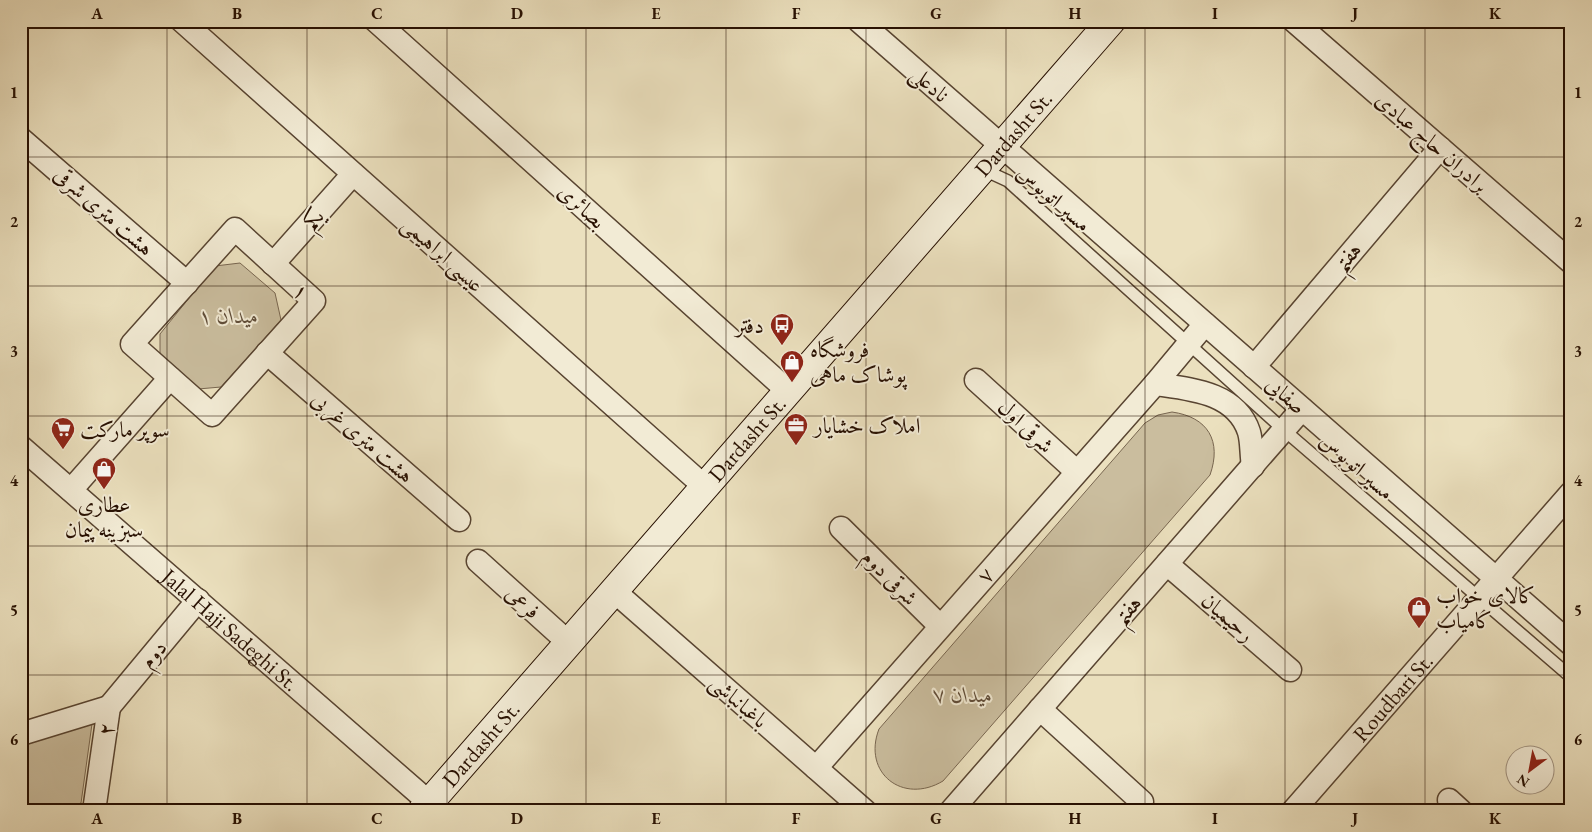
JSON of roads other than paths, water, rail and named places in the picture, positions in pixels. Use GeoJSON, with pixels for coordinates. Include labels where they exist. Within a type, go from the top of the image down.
{"type":"FeatureCollection","features":[{"type":"Feature","properties":{"kind":"main road","name":"Dardasht St."},"geometry":{"type":"LineString","coordinates":[[430,808],[568,643],[1111,21]]}},
{"type":"Feature","properties":{"kind":"street","name":"عیسی ابراهیمی"},"geometry":{"type":"LineString","coordinates":[[182,21],[705,487]]}},
{"type":"Feature","properties":{"kind":"street","name":"بصائری"},"geometry":{"type":"LineString","coordinates":[[376,21],[788,391]]}},
{"type":"Feature","properties":{"kind":"street","name":"نادعلی"},"geometry":{"type":"LineString","coordinates":[[859,21],[1002,147]]}},
{"type":"Feature","properties":{"kind":"street","name":"برادران حاج عبادی"},"geometry":{"type":"LineString","coordinates":[[1294,21],[1571,262]]}},
{"type":"Feature","properties":{"kind":"street","name":"هشت متری شرقی"},"geometry":{"type":"LineString","coordinates":[[21,139],[187,283]]}},
{"type":"Feature","properties":{"kind":"street","name":"صفایی"},"geometry":{"type":"LineString","coordinates":[[1002,147],[1571,644]]}},
{"type":"Feature","properties":{"kind":"street","name":"هفتم"},"geometry":{"type":"LineString","coordinates":[[1254,367],[1440,148]]}},
{"type":"Feature","properties":{"kind":"street","name":"یکم"},"geometry":{"type":"LineString","coordinates":[[273,264],[353,174]]}},
{"type":"Feature","properties":{"kind":"street","name":"۱"},"geometry":{"type":"LineString","coordinates":[[235,230],[273,264],[314,301],[212,415],[132,344],[235,230]]}},
{"type":"Feature","properties":{"kind":"street","name":"۷"},"geometry":{"type":"LineString","coordinates":[[816,768],[1155,384],[1205,324]]}},
{"type":"Feature","properties":{"kind":"street","name":"هشت متری غربی"},"geometry":{"type":"LineString","coordinates":[[267,353],[459,520]]}},
{"type":"Feature","properties":{"kind":"street"},"geometry":{"type":"LineString","coordinates":[[71,490],[170,378]]}},
{"type":"Feature","properties":{"kind":"street","name":"شرقی اول"},"geometry":{"type":"LineString","coordinates":[[976,380],[1076,472]]}},
{"type":"Feature","properties":{"kind":"street"},"geometry":{"type":"LineString","coordinates":[[1155,384],[1199,390],[1231,404],[1249,431],[1253,466]]}},
{"type":"Feature","properties":{"kind":"street","name":"هفتم"},"geometry":{"type":"LineString","coordinates":[[951,811],[1302,409]]}},
{"type":"Feature","properties":{"kind":"street","name":"Jalal Haji Sadeghi St."},"geometry":{"type":"LineString","coordinates":[[21,446],[198,600],[430,808]]}},
{"type":"Feature","properties":{"kind":"street","name":"Roudbari St."},"geometry":{"type":"LineString","coordinates":[[1293,811],[1571,493]]}},
{"type":"Feature","properties":{"kind":"street","name":"شرقی دوم"},"geometry":{"type":"LineString","coordinates":[[841,528],[940,626]]}},
{"type":"Feature","properties":{"kind":"street","name":"فرعی"},"geometry":{"type":"LineString","coordinates":[[478,561],[568,643]]}},
{"type":"Feature","properties":{"kind":"street","name":"رحیمیان"},"geometry":{"type":"LineString","coordinates":[[1167,564],[1290,670]]}},
{"type":"Feature","properties":{"kind":"street","name":"باغبانباشی"},"geometry":{"type":"LineString","coordinates":[[614,591],[865,811]]}},
{"type":"Feature","properties":{"kind":"street","name":"دوم"},"geometry":{"type":"LineString","coordinates":[[109,707],[198,600]]}},
{"type":"Feature","properties":{"kind":"street","name":"۲"},"geometry":{"type":"LineString","coordinates":[[21,734],[109,707],[94,811]]}},
{"type":"Feature","properties":{"kind":"street"},"geometry":{"type":"LineString","coordinates":[[1040,709],[1142,802]]}},
{"type":"Feature","properties":{"kind":"lane","name":"مسیر اتوبوس"},"geometry":{"type":"LineString","coordinates":[[982,170],[1008,181],[1284,430],[1571,677]]}},
{"type":"Feature","properties":{"kind":"place","name":"دفتر"},"geometry":{"type":"Point","coordinates":[782,346]}},
{"type":"Feature","properties":{"kind":"place","name":"فروشگاه پوشاک ماهی"},"geometry":{"type":"Point","coordinates":[792,383]}},
{"type":"Feature","properties":{"kind":"place","name":"املاک خشایار"},"geometry":{"type":"Point","coordinates":[796,446]}},
{"type":"Feature","properties":{"kind":"place","name":"سوپر مارکت"},"geometry":{"type":"Point","coordinates":[63,450]}},
{"type":"Feature","properties":{"kind":"place","name":"عطاری سبزینه پیمان"},"geometry":{"type":"Point","coordinates":[104,490]}},
{"type":"Feature","properties":{"kind":"place","name":"کالای خواب کامیاب"},"geometry":{"type":"Point","coordinates":[1419,629]}},
{"type":"Feature","properties":{"kind":"park label","name":"میدان ۱"},"geometry":{"type":"Point","coordinates":[229,315]}},
{"type":"Feature","properties":{"kind":"park label","name":"میدان ۷"},"geometry":{"type":"Point","coordinates":[963,694]}}]}
